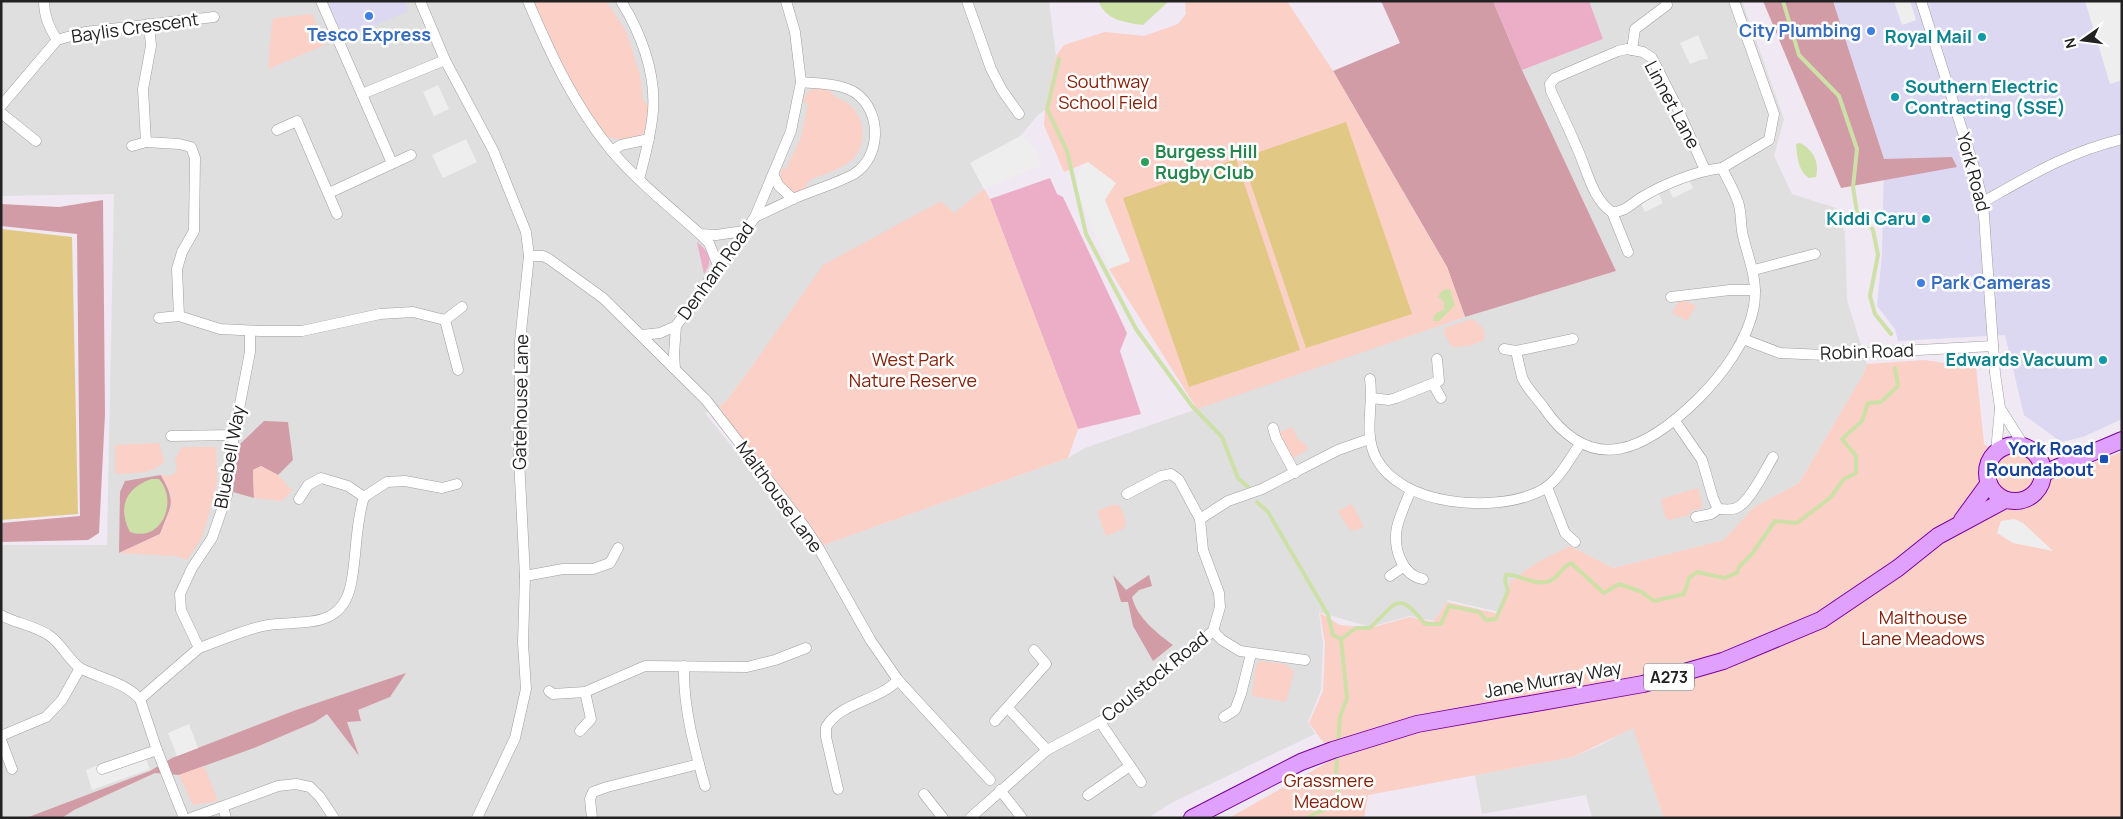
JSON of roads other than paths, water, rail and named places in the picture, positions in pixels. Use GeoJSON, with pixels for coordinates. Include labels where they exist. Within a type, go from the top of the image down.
{"type":"FeatureCollection","features":[{"type":"Feature","properties":{"kind":"main road"},"geometry":{"type":"LineString","coordinates":[[2044,473],[2073,459],[2122,440]]}},
{"type":"Feature","properties":{"kind":"main road"},"geometry":{"type":"LineString","coordinates":[[2030,449],[2043,465],[2043,481],[2035,494],[2020,501],[2005,500],[1992,490],[1989,483],[1988,466],[1996,452],[2009,445],[2030,449],[2073,459]]}},
{"type":"Feature","properties":{"kind":"main road","name":"Jane Murray Way"},"geometry":{"type":"LineString","coordinates":[[1959,523],[1989,483]]}},
{"type":"Feature","properties":{"kind":"main road","name":"Jane Murray Way"},"geometry":{"type":"LineString","coordinates":[[1192,818],[1290,767],[1340,748],[1417,724],[1643,684],[1723,661],[1821,620],[1898,568],[1938,536],[1959,523],[2005,500]]}},
{"type":"Feature","properties":{"kind":"street","name":"Baylis Crescent"},"geometry":{"type":"LineString","coordinates":[[44,1],[44,12],[50,29],[57,40]]}},
{"type":"Feature","properties":{"kind":"street"},"geometry":{"type":"LineString","coordinates":[[321,1],[392,163]]}},
{"type":"Feature","properties":{"kind":"street","name":"Gatehouse Lane"},"geometry":{"type":"LineString","coordinates":[[420,1],[445,60],[493,150],[526,232],[529,256],[520,341],[519,459],[525,576],[523,643],[526,689],[514,738],[477,818]]}},
{"type":"Feature","properties":{"kind":"street"},"geometry":{"type":"LineString","coordinates":[[528,1],[561,76],[582,112],[612,151],[639,179],[709,242],[719,268]]}},
{"type":"Feature","properties":{"kind":"street"},"geometry":{"type":"LineString","coordinates":[[621,1],[634,22],[651,77],[653,109],[649,139],[639,179]]}},
{"type":"Feature","properties":{"kind":"street","name":"Denham Road"},"geometry":{"type":"LineString","coordinates":[[642,335],[660,333],[676,326],[755,217],[774,176],[791,131],[801,82],[795,32],[786,1]]}},
{"type":"Feature","properties":{"kind":"street"},"geometry":{"type":"LineString","coordinates":[[966,1],[991,69],[1002,90],[1019,114]]}},
{"type":"Feature","properties":{"kind":"street"},"geometry":{"type":"LineString","coordinates":[[1632,50],[1635,29],[1668,5],[1666,1]]}},
{"type":"Feature","properties":{"kind":"street"},"geometry":{"type":"LineString","coordinates":[[1628,252],[1612,212],[1629,208],[1639,199],[1687,176],[1705,170],[1722,168],[1769,140],[1774,114],[1734,1]]}},
{"type":"Feature","properties":{"kind":"street","name":"York Road"},"geometry":{"type":"LineString","coordinates":[[1921,1],[1984,202],[1993,346],[2000,408],[1996,452]]}},
{"type":"Feature","properties":{"kind":"street","name":"Baylis Crescent"},"geometry":{"type":"LineString","coordinates":[[1,106],[57,40],[85,32],[214,17]]}},
{"type":"Feature","properties":{"kind":"street"},"geometry":{"type":"LineString","coordinates":[[146,142],[143,89],[151,46],[149,24]]}},
{"type":"Feature","properties":{"kind":"street","name":"Linnet Lane"},"geometry":{"type":"LineString","coordinates":[[1612,212],[1604,207],[1597,196],[1550,84],[1555,78],[1618,51],[1632,50],[1642,52],[1652,58],[1677,107],[1705,170]]}},
{"type":"Feature","properties":{"kind":"street"},"geometry":{"type":"LineString","coordinates":[[362,94],[445,60]]}},
{"type":"Feature","properties":{"kind":"street","name":"Denham Road"},"geometry":{"type":"LineString","coordinates":[[755,217],[854,173],[873,150],[875,133],[873,118],[866,105],[856,94],[836,86],[801,82]]}},
{"type":"Feature","properties":{"kind":"street"},"geometry":{"type":"LineString","coordinates":[[1,113],[36,142]]}},
{"type":"Feature","properties":{"kind":"street"},"geometry":{"type":"LineString","coordinates":[[277,130],[298,121],[337,214]]}},
{"type":"Feature","properties":{"kind":"street"},"geometry":{"type":"LineString","coordinates":[[612,151],[621,145],[649,139]]}},
{"type":"Feature","properties":{"kind":"street"},"geometry":{"type":"LineString","coordinates":[[1984,202],[2064,157],[2122,139]]}},
{"type":"Feature","properties":{"kind":"street"},"geometry":{"type":"LineString","coordinates":[[132,146],[146,142],[179,144],[191,147],[195,158],[194,231],[182,252],[177,269],[179,316]]}},
{"type":"Feature","properties":{"kind":"street"},"geometry":{"type":"LineString","coordinates":[[329,193],[411,155]]}},
{"type":"Feature","properties":{"kind":"street"},"geometry":{"type":"LineString","coordinates":[[1516,351],[1526,385],[1566,435],[1580,444],[1590,448],[1612,451],[1634,446],[1675,421],[1714,382],[1743,338],[1754,306],[1754,270],[1742,234],[1738,203],[1722,168]]}},
{"type":"Feature","properties":{"kind":"street"},"geometry":{"type":"LineString","coordinates":[[774,176],[779,186],[794,199]]}},
{"type":"Feature","properties":{"kind":"street"},"geometry":{"type":"LineString","coordinates":[[700,234],[716,236],[744,231]]}},
{"type":"Feature","properties":{"kind":"street"},"geometry":{"type":"LineString","coordinates":[[1754,270],[1815,254]]}},
{"type":"Feature","properties":{"kind":"street","name":"Malthouse Lane"},"geometry":{"type":"LineString","coordinates":[[529,256],[543,256],[549,259],[603,298],[706,400],[818,546],[871,641],[898,680],[990,780]]}},
{"type":"Feature","properties":{"kind":"street"},"geometry":{"type":"LineString","coordinates":[[1671,297],[1730,290],[1755,290]]}},
{"type":"Feature","properties":{"kind":"street"},"geometry":{"type":"LineString","coordinates":[[445,320],[462,307]]}},
{"type":"Feature","properties":{"kind":"street"},"geometry":{"type":"LineString","coordinates":[[159,318],[179,316],[220,329],[250,331],[302,331],[380,314],[413,312],[445,320]]}},
{"type":"Feature","properties":{"kind":"street"},"geometry":{"type":"LineString","coordinates":[[445,320],[458,370]]}},
{"type":"Feature","properties":{"kind":"street","name":"Denham Road"},"geometry":{"type":"LineString","coordinates":[[675,369],[676,326]]}},
{"type":"Feature","properties":{"kind":"street","name":"Bluebell Way"},"geometry":{"type":"LineString","coordinates":[[199,648],[181,610],[180,594],[192,568],[212,538],[227,494],[234,435],[250,352],[250,331]]}},
{"type":"Feature","properties":{"kind":"street","name":"Robin Road"},"geometry":{"type":"LineString","coordinates":[[1743,338],[1780,352],[1825,354],[1993,346]]}},
{"type":"Feature","properties":{"kind":"street"},"geometry":{"type":"LineString","coordinates":[[1504,349],[1516,351],[1573,339]]}},
{"type":"Feature","properties":{"kind":"street"},"geometry":{"type":"LineString","coordinates":[[1371,398],[1389,400],[1439,381],[1437,358]]}},
{"type":"Feature","properties":{"kind":"street"},"geometry":{"type":"LineString","coordinates":[[1370,379],[1371,398],[1368,418],[1369,439],[1373,452],[1385,471],[1396,482],[1411,490],[1447,499],[1479,503],[1522,498],[1546,487],[1556,480],[1580,444]]}},
{"type":"Feature","properties":{"kind":"street"},"geometry":{"type":"LineString","coordinates":[[1433,384],[1441,398]]}},
{"type":"Feature","properties":{"kind":"street","name":"York Road"},"geometry":{"type":"LineString","coordinates":[[2000,408],[2030,449]]}},
{"type":"Feature","properties":{"kind":"street"},"geometry":{"type":"LineString","coordinates":[[1675,421],[1702,460],[1718,509]]}},
{"type":"Feature","properties":{"kind":"street"},"geometry":{"type":"LineString","coordinates":[[1273,428],[1276,438],[1295,473]]}},
{"type":"Feature","properties":{"kind":"street"},"geometry":{"type":"LineString","coordinates":[[171,436],[234,435]]}},
{"type":"Feature","properties":{"kind":"street"},"geometry":{"type":"LineString","coordinates":[[1200,519],[1228,501],[1262,489],[1338,450],[1369,439]]}},
{"type":"Feature","properties":{"kind":"street"},"geometry":{"type":"LineString","coordinates":[[1696,518],[1710,514],[1718,509],[1729,510],[1738,507],[1748,497],[1773,457]]}},
{"type":"Feature","properties":{"kind":"street","name":"Coulstock Road"},"geometry":{"type":"LineString","coordinates":[[970,818],[1047,750],[1100,722],[1127,703],[1213,631],[1220,607],[1219,593],[1203,550],[1200,519],[1179,480],[1171,474],[1161,476],[1127,494]]}},
{"type":"Feature","properties":{"kind":"street"},"geometry":{"type":"LineString","coordinates":[[298,499],[308,485],[321,478],[348,486],[364,497]]}},
{"type":"Feature","properties":{"kind":"street"},"geometry":{"type":"LineString","coordinates":[[140,699],[199,648],[267,625],[319,621],[337,612],[347,598],[351,584],[358,515],[364,497],[387,482],[406,481],[442,488],[457,484]]}},
{"type":"Feature","properties":{"kind":"street"},"geometry":{"type":"LineString","coordinates":[[1546,487],[1565,533],[1575,542]]}},
{"type":"Feature","properties":{"kind":"street"},"geometry":{"type":"LineString","coordinates":[[1411,490],[1397,528],[1398,548],[1403,567],[1416,578],[1423,578]]}},
{"type":"Feature","properties":{"kind":"street"},"geometry":{"type":"LineString","coordinates":[[525,576],[563,569],[593,569],[610,564],[618,548]]}},
{"type":"Feature","properties":{"kind":"street"},"geometry":{"type":"LineString","coordinates":[[1390,576],[1403,567]]}},
{"type":"Feature","properties":{"kind":"street"},"geometry":{"type":"LineString","coordinates":[[1,615],[8,619],[33,626],[53,637],[80,668],[131,689],[140,699],[156,750],[184,818]]}},
{"type":"Feature","properties":{"kind":"street"},"geometry":{"type":"LineString","coordinates":[[1213,631],[1222,640],[1240,651],[1250,654],[1260,653],[1305,660]]}},
{"type":"Feature","properties":{"kind":"street"},"geometry":{"type":"LineString","coordinates":[[550,691],[553,694],[585,692],[645,666],[731,668],[760,665],[806,648]]}},
{"type":"Feature","properties":{"kind":"street"},"geometry":{"type":"LineString","coordinates":[[994,721],[1008,708],[1046,664],[1034,650]]}},
{"type":"Feature","properties":{"kind":"street"},"geometry":{"type":"LineString","coordinates":[[1224,717],[1235,710],[1241,694],[1250,654]]}},
{"type":"Feature","properties":{"kind":"street"},"geometry":{"type":"LineString","coordinates":[[684,666],[685,702],[706,786]]}},
{"type":"Feature","properties":{"kind":"street"},"geometry":{"type":"LineString","coordinates":[[1,736],[46,717],[62,700],[80,668]]}},
{"type":"Feature","properties":{"kind":"street"},"geometry":{"type":"LineString","coordinates":[[838,789],[826,737],[826,727],[839,711],[889,690],[898,680]]}},
{"type":"Feature","properties":{"kind":"street"},"geometry":{"type":"LineString","coordinates":[[580,731],[591,719],[585,692]]}},
{"type":"Feature","properties":{"kind":"street"},"geometry":{"type":"LineString","coordinates":[[1008,708],[1047,750]]}},
{"type":"Feature","properties":{"kind":"street"},"geometry":{"type":"LineString","coordinates":[[1100,722],[1141,782]]}},
{"type":"Feature","properties":{"kind":"street"},"geometry":{"type":"LineString","coordinates":[[1,740],[12,769]]}},
{"type":"Feature","properties":{"kind":"street"},"geometry":{"type":"LineString","coordinates":[[102,768],[156,750]]}},
{"type":"Feature","properties":{"kind":"street"},"geometry":{"type":"LineString","coordinates":[[592,818],[590,799],[593,792],[699,764]]}},
{"type":"Feature","properties":{"kind":"street"},"geometry":{"type":"LineString","coordinates":[[1088,795],[1130,766]]}},
{"type":"Feature","properties":{"kind":"street"},"geometry":{"type":"LineString","coordinates":[[191,818],[278,786],[296,784],[310,787],[320,797],[334,818]]}},
{"type":"Feature","properties":{"kind":"street"},"geometry":{"type":"LineString","coordinates":[[1000,790],[1022,818]]}},
{"type":"Feature","properties":{"kind":"street"},"geometry":{"type":"LineString","coordinates":[[924,794],[943,818]]}},
{"type":"Feature","properties":{"kind":"street"},"geometry":{"type":"LineString","coordinates":[[223,807],[226,818]]}},
{"type":"Feature","properties":{"kind":"waterway"},"geometry":{"type":"LineString","coordinates":[[1783,1],[1799,55],[1839,96],[1857,149],[1853,187],[1857,212],[1873,230],[1878,255],[1870,296],[1875,314],[1891,334]]}},
{"type":"Feature","properties":{"kind":"waterway"},"geometry":{"type":"LineString","coordinates":[[1059,59],[1047,109],[1067,151],[1086,234],[1136,329],[1192,406],[1222,437],[1238,478],[1248,487]]}},
{"type":"Feature","properties":{"kind":"waterway"},"geometry":{"type":"LineString","coordinates":[[1341,639],[1356,628],[1370,628],[1392,606],[1403,603],[1416,613],[1425,624],[1441,624],[1449,606],[1479,612],[1486,620],[1496,619],[1508,591],[1505,581],[1506,575],[1535,582],[1546,582],[1553,579],[1571,563],[1604,593],[1619,584],[1642,592],[1654,601],[1684,594],[1689,578],[1697,572],[1724,578],[1737,573],[1739,567],[1752,554],[1775,521],[1797,523],[1830,498],[1844,479],[1856,473],[1856,456],[1842,439],[1862,421],[1868,403],[1881,402],[1898,386],[1895,368]]}},
{"type":"Feature","properties":{"kind":"waterway"},"geometry":{"type":"LineString","coordinates":[[1257,502],[1268,512],[1328,615],[1333,635],[1341,639]]}},
{"type":"Feature","properties":{"kind":"waterway"},"geometry":{"type":"LineString","coordinates":[[1338,745],[1340,717],[1347,698],[1341,639]]}},
{"type":"Feature","properties":{"kind":"waterway"},"geometry":{"type":"LineString","coordinates":[[1308,818],[1340,804],[1336,776],[1337,754]]}},
{"type":"Feature","properties":{"kind":"place","name":"Tesco Express"},"geometry":{"type":"Point","coordinates":[369,16]}},
{"type":"Feature","properties":{"kind":"place","name":"City Plumbing"},"geometry":{"type":"Point","coordinates":[1871,31]}},
{"type":"Feature","properties":{"kind":"place","name":"Royal Mail"},"geometry":{"type":"Point","coordinates":[1982,37]}},
{"type":"Feature","properties":{"kind":"place","name":"Southern Electric Contracting (SSE)"},"geometry":{"type":"Point","coordinates":[1895,97]}},
{"type":"Feature","properties":{"kind":"place","name":"Burgess Hill Rugby Club"},"geometry":{"type":"Point","coordinates":[1145,162]}},
{"type":"Feature","properties":{"kind":"place","name":"Kiddi Caru"},"geometry":{"type":"Point","coordinates":[1926,219]}},
{"type":"Feature","properties":{"kind":"place","name":"Park Cameras"},"geometry":{"type":"Point","coordinates":[1921,283]}},
{"type":"Feature","properties":{"kind":"place","name":"Edwards Vacuum"},"geometry":{"type":"Point","coordinates":[2103,360]}},
{"type":"Feature","properties":{"kind":"place","name":"York Road Roundabout"},"geometry":{"type":"Point","coordinates":[2104,459]}},
{"type":"Feature","properties":{"kind":"park label","name":"Southway School Field"},"geometry":{"type":"Point","coordinates":[1108,92]}},
{"type":"Feature","properties":{"kind":"park label","name":"West Park Nature Reserve"},"geometry":{"type":"Point","coordinates":[913,370]}},
{"type":"Feature","properties":{"kind":"park label","name":"Malthouse Lane Meadows"},"geometry":{"type":"Point","coordinates":[1923,628]}},
{"type":"Feature","properties":{"kind":"park label","name":"Grassmere Meadow"},"geometry":{"type":"Point","coordinates":[1329,791]}}]}
